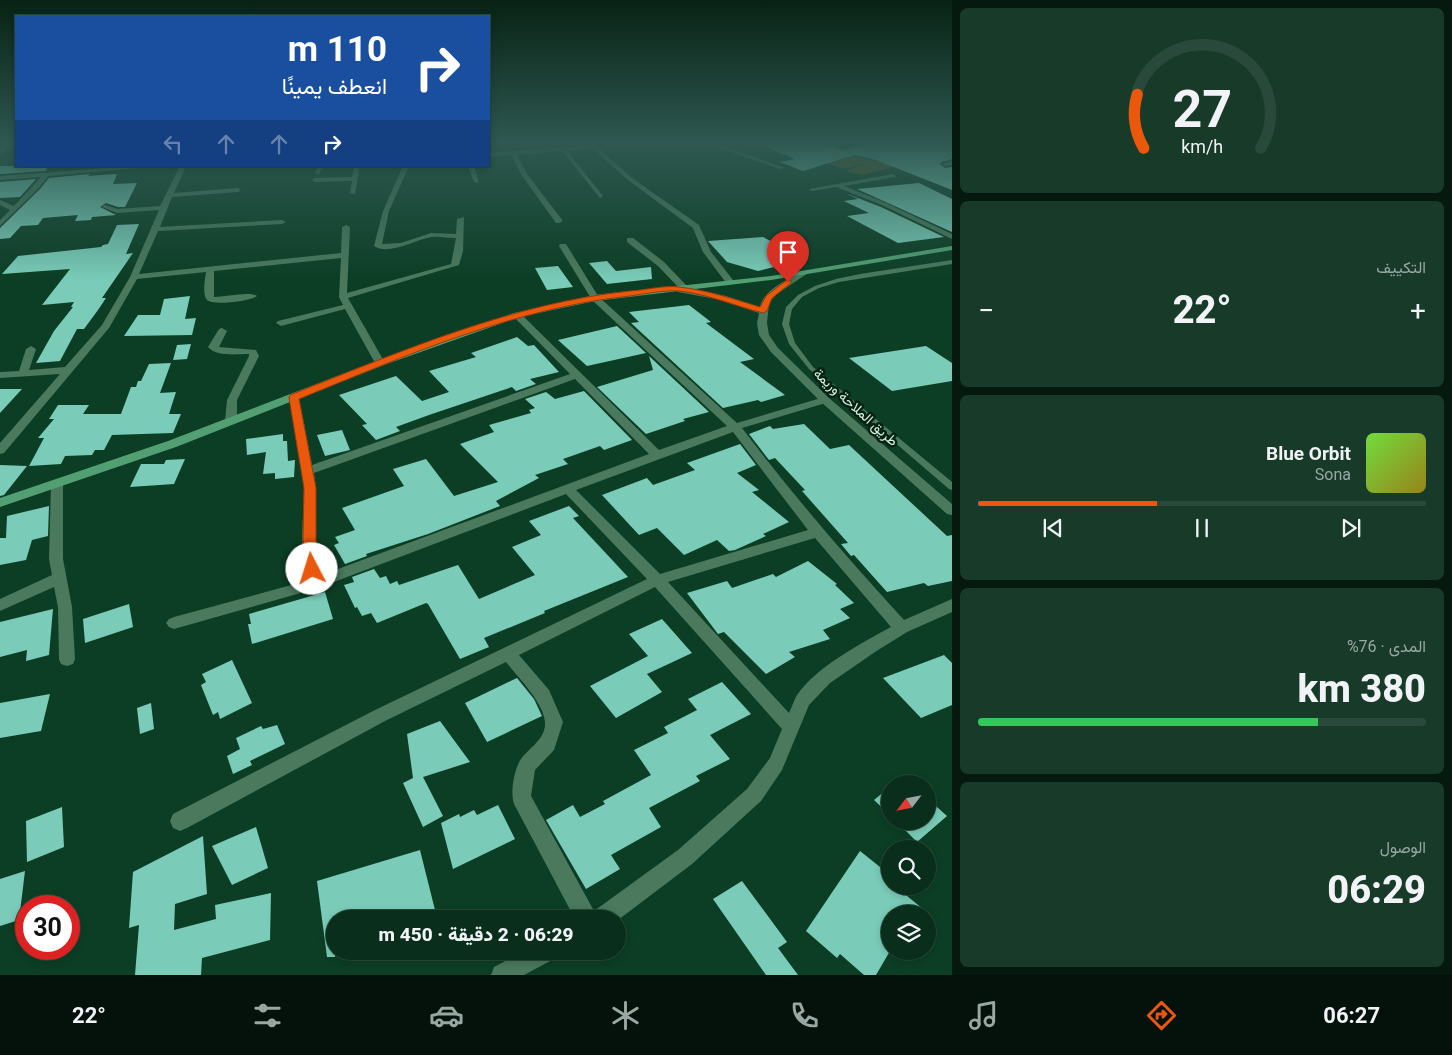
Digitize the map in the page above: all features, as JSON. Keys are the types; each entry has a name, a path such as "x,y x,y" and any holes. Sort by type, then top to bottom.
{"main road":[{"path":"0,503 231,422 380,363 517,315 594,298 804,273 858,262 952,248"}],"street":[{"path":"0,224 35,188"},
{"path":"0,450 106,326 134,276 173,188"},
{"path":"353,193 354,188"},
{"path":"396,188 386,211 378,246 402,244 431,235 460,236"},
{"path":"535,188 560,221"},
{"path":"594,188 600,196"},
{"path":"643,188 696,227 707,252 730,282"},
{"path":"845,188 884,204 952,238"},
{"path":"170,195 238,190"},
{"path":"0,202 14,209"},
{"path":"105,207 117,211 163,208"},
{"path":"342,297 449,268 457,261 461,218"},
{"path":"156,229 282,222"},
{"path":"346,228 342,297 380,363"},
{"path":"630,240 661,264 681,288 723,298 763,311 765,303 774,292 804,273"},
{"path":"563,246 594,298 735,427 817,532 868,593 902,628"},
{"path":"134,276 210,270 345,255"},
{"path":"210,270 209,295 211,299 219,300 253,296"},
{"path":"282,323 348,306"},
{"name":"طريق الملاحة وريمة","path":"763,311 764,335 774,350 825,400 952,511"},
{"path":"517,315 658,455"},
{"path":"222,331 213,347 216,350 249,351 253,352 254,356 232,400 231,422"},
{"path":"23,373 31,349"},
{"path":"0,375 69,370"},
{"path":"308,471 576,375"},
{"path":"294,398 308,471 311,518 309,539 313,584"},
{"path":"174,623 313,584 735,427 825,400"},
{"path":"58,483 56,559 65,607 67,659"},
{"path":"568,489 657,580 791,727"},
{"path":"180,821 381,715 657,580 817,532"},
{"path":"0,605 59,578"},
{"path":"613,910 685,857 754,795 776,764 803,700 824,678 875,643 902,628 952,605"},
{"path":"508,653 543,695 554,722 548,744 527,766 521,798 582,910"},
{"path":"502,975 530,960"}],"lane":[{"path":"952,262 853,276 824,283 812,288 794,300 786,315 785,324 792,345 811,368 952,487"}],"building":[{"path":"0,188 28,188 20,197 0,198"},
{"path":"134,188 125,207 106,203 100,207 116,215 75,221 78,215 43,218 38,225 21,226 10,238 0,239 0,228 40,189"},
{"path":"930,188 952,199 952,232 857,189"},
{"path":"845,193 881,207 944,237 898,243 847,216 869,213 844,201 858,199"},
{"path":"139,224 126,254 133,253 102,298 106,298 84,329 77,329 60,361 36,363 54,331 73,307 71,307 74,302 42,305 70,269 2,274 18,256 101,247 108,244 117,225"},
{"path":"763,237 782,247 774,267 758,271 727,262 708,241"},
{"path":"607,261 616,271 651,267 652,279 607,284 589,263"},
{"path":"558,266 573,287 547,290 535,268"},
{"path":"190,296 185,319 196,318 192,335 124,336 138,315 160,315 164,299"},
{"path":"689,305 711,322 706,323 754,359 740,362 785,395 761,402 758,400 723,408 631,323 639,322 629,312"},
{"path":"617,326 646,353 587,366 558,340"},
{"path":"517,337 528,346 534,345 559,372 530,379 536,384 516,391 512,387 396,427 400,431 376,440 362,425 367,424 339,395 396,376 422,401 449,392 429,371 476,357 471,353"},
{"path":"191,344 187,359 173,360 177,345"},
{"path":"926,346 952,363 952,381 892,391 849,358"},
{"path":"649,356 709,412 683,419 685,421 646,434 597,387 653,370"},
{"path":"171,363 160,393 176,392 169,414 181,414 173,433 112,435 104,450 95,450 92,455 65,456 61,464 29,466 44,438 38,438 54,419 49,419 58,405 89,405 83,414 121,414 131,387 136,387 138,381 141,381 149,364"},
{"path":"0,389 22,389 0,413"},
{"path":"584,391 632,440 604,450 600,446 563,459 568,464 535,475 539,478 496,501 500,506 428,534 366,554 367,556 345,564 334,545 339,543 335,537 355,530 342,508 404,486 393,469 426,459 454,496 498,482 460,444 494,432 489,425 531,413 529,410 535,408 525,399 546,392 555,399"},
{"path":"804,424 830,449 849,445 947,536 952,535 952,581 928,586 924,583 887,592 854,555 851,556 841,544 848,543 802,491 805,490 775,458 769,460 749,434 770,426 773,429"},
{"path":"342,430 350,450 325,456 317,435"},
{"path":"283,434 283,441 287,441 288,461 295,460 294,477 275,479 275,473 263,474 266,452 247,455 246,439"},
{"path":"740,444 756,465 737,473 759,490 752,492 789,522 763,534 766,536 735,550 729,551 717,540 684,555 657,528 639,535 602,495 647,478 653,485 695,470 687,463"},
{"path":"185,459 174,484 130,487 141,464 164,464 166,460"},
{"path":"0,465 27,466 4,495 0,496"},
{"path":"49,506 48,536 32,540 26,560 0,565 0,538 6,538 7,516"},
{"path":"569,506 579,516 573,518 628,577 484,638 489,647 460,659 428,604 426,603 377,623 371,613 362,616 357,607 355,608 344,585 354,582 352,577 374,569 380,578 386,576 390,584 397,581 399,585 458,565 479,599 535,575 512,547 541,535 529,521"},
{"path":"808,561 837,584 835,585 854,603 840,609 850,618 823,630 830,639 789,652 795,657 766,674 724,632 718,634 687,593 727,581 732,588 773,574 776,577"},
{"path":"325,592 333,619 252,644 248,624 251,624 249,614"},
{"path":"129,604 133,627 85,643 83,619"},
{"path":"53,609 49,655 26,661 27,650 0,657 0,622"},
{"path":"662,619 692,653 647,674 662,692 616,718 590,686 648,656 629,634"},
{"path":"944,655 952,663 952,705 921,718 883,678"},
{"path":"232,660 252,703 220,719 218,712 213,715 201,685 206,682 202,674"},
{"path":"517,678 534,699 542,716 487,742 465,703"},
{"path":"722,682 751,714 710,735 730,759 696,776 700,781 649,808 661,827 611,855 620,869 586,889 546,820 573,805 580,817 605,804 603,801 651,775 634,750 668,733 664,727 697,710 688,699"},
{"path":"50,694 41,731 0,738 0,703"},
{"path":"151,703 154,729 140,734 137,708"},
{"path":"440,721 470,762 423,777 443,816 423,827 403,783 413,778 407,734"},
{"path":"277,725 285,744 250,761 252,765 233,774 227,756 240,749 236,738 261,726 263,729"},
{"path":"881,794 881,807 874,800"},
{"path":"498,805 515,839 453,869 441,823 459,814 460,817 474,810 477,815"},
{"path":"936,806 947,816 936,826"},
{"path":"62,807 64,847 27,862 26,821"},
{"path":"256,827 268,868 232,885 212,846"},
{"path":"905,830 931,830 919,840 915,840"},
{"path":"203,836 207,894 175,904 174,930 216,919 215,905 271,893 270,940 202,958 201,975 135,975 139,925 129,928 133,872"},
{"path":"420,850 435,910 326,910 326,949 317,881"},
{"path":"860,851 881,868 881,895 906,895 918,905 881,905 881,960 885,960 876,975 864,975 840,954 837,958 806,931"},
{"path":"25,871 22,895 15,895 15,921 0,926 0,879"},
{"path":"742,881 787,942 778,948 798,975 766,975 713,899"}],"route":[{"path":"312,569 309,539 311,518 310,488 294,398 380,363 477,328 550,306 608,296 678,289 723,298 763,311 769,297 788,282"}]}
